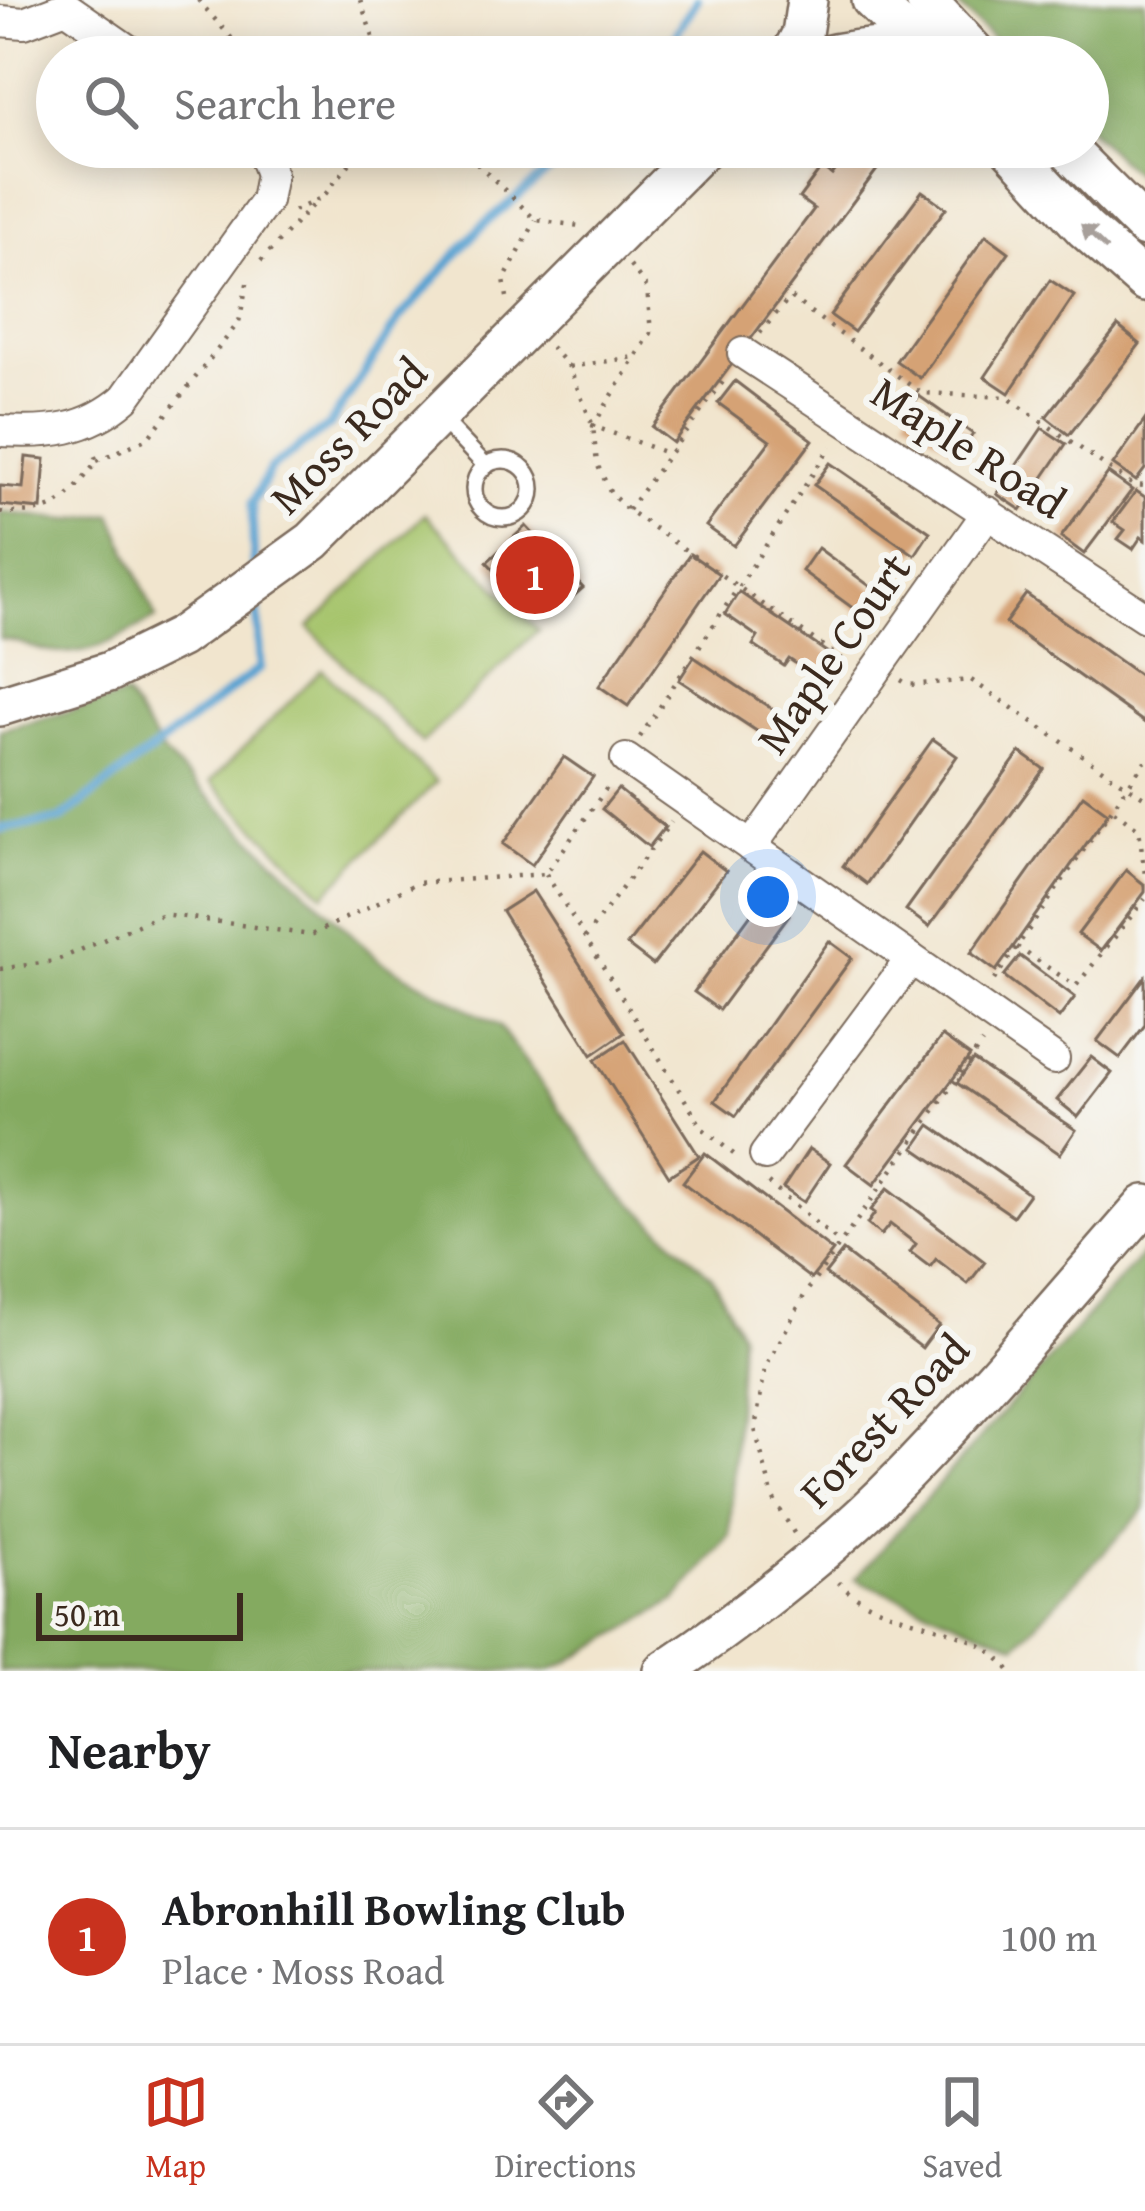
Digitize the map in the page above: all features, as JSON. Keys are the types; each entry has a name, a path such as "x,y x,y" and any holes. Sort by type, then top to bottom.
{"street":[{"path":"801,36 807,0"},
{"path":"872,0 912,36"},
{"path":"926,0 959,36"},
{"path":"0,21 24,23 66,8 107,36"},
{"path":"0,430 40,433 80,427 105,416 125,398 266,201 269,168"},
{"name":"Moss Road","path":"0,706 110,672 181,638 313,541 684,168"},
{"path":"1022,168 1145,282"},
{"path":"1028,168 1046,189"},
{"path":"1086,168 1145,227"},
{"name":"Maple Road","path":"743,353 1145,617"},
{"name":"Maple Court","path":"752,847 988,512"},
{"path":"626,759 1054,1059"},
{"path":"752,1161 911,959"},
{"name":"Forest Road","path":"664,1671 788,1581 903,1476 1145,1205"}],"lane":[{"path":"437,415 486,466"}],"path":[{"path":"198,0 230,36"},
{"path":"360,0 373,36"},
{"path":"0,512 36,515 52,508 97,461 148,437 239,322 248,276 344,168"},
{"path":"482,168 536,220 569,225"},
{"path":"241,236 316,200"},
{"path":"508,303 504,280 536,220"},
{"path":"593,426 651,333 647,288 611,242"},
{"path":"548,343 569,367 593,426 597,464 613,495 845,662"},
{"path":"569,367 637,356"},
{"path":"546,874 848,421"},
{"path":"593,426 670,454"},
{"path":"80,427 97,461"},
{"path":"877,669 909,685 971,680 1145,799"},
{"path":"794,1533 773,1498 755,1429 765,1369 805,1294 842,1244 987,1012 1017,947 1145,761"},
{"path":"585,938 686,801"},
{"path":"1112,809 1139,829"},
{"path":"1145,820 1139,829 1145,875"},
{"path":"546,874 703,1129 752,1161 842,1244"},
{"path":"0,969 55,961 163,914 311,935 417,883 546,874"},
{"path":"1017,947 1076,986 1145,899"},
{"path":"838,1582 852,1597 971,1640 1002,1660 1010,1671"}],"green space":[{"path":"952,0 1145,1 1145,184 1109,149 1109,36 990,36"},
{"path":"0,512 68,520 112,514 156,618 104,645 76,652 46,651 0,639"},
{"path":"425,514 538,630 422,743 309,628"},
{"path":"322,669 436,782 324,895 210,782"},
{"path":"126,696 164,754 379,960 499,1026 617,1188 712,1277 740,1333 730,1535 676,1600 565,1664 548,1671 0,1671 0,730"},
{"path":"1145,1251 1145,1509 1016,1645 855,1579"}],"building":[{"path":"821,168 832,175 837,168 878,168 673,443 652,427 814,209 799,198"},
{"path":"922,191 946,208 854,332 830,315"},
{"path":"986,235 1009,252 920,378 896,361"},
{"path":"1050,280 1074,296 1009,393 985,377"},
{"path":"1118,326 1140,344 1069,435 1046,417"},
{"path":"735,381 813,440 734,546 706,526 770,441 718,403"},
{"path":"919,396 973,434 960,454 905,416"},
{"path":"1145,420 1145,469 1136,481 1113,465"},
{"path":"1042,428 1066,444 1021,510 997,494"},
{"path":"26,457 45,459 41,509 0,505 0,486 23,488"},
{"path":"830,463 930,532 915,555 814,485"},
{"path":"1108,473 1132,490 1084,554 1061,537"},
{"path":"1136,491 1145,497 1145,540 1141,537 1133,549 1118,539 1125,530 1113,522"},
{"path":"526,526 583,588 558,610 541,591 527,605 487,562"},
{"path":"818,548 886,598 869,620 802,571"},
{"path":"690,554 719,574 628,706 599,686"},
{"path":"739,592 841,662 826,684 789,659 784,666 753,645 758,637 725,614"},
{"path":"1026,594 1145,679 1145,723 1005,623"},
{"path":"694,657 796,725 781,747 679,680"},
{"path":"933,739 957,756 867,884 843,866"},
{"path":"1020,752 1044,769 929,927 906,910"},
{"path":"564,757 593,777 532,865 503,844"},
{"path":"618,789 665,827 649,847 602,809"},
{"path":"1083,795 1108,813 996,971 971,953"},
{"path":"700,851 726,871 653,965 627,945"},
{"path":"1126,870 1145,885 1145,892 1101,951 1078,934"},
{"path":"533,891 624,1033 592,1055 502,911"},
{"path":"764,896 789,915 719,1010 694,992"},
{"path":"829,941 852,958 736,1116 715,1101"},
{"path":"1020,956 1075,997 1059,1018 1004,976"},
{"path":"1145,977 1145,1025 1120,1058 1097,1041"},
{"path":"942,1036 970,1056 874,1185 846,1164"},
{"path":"625,1040 699,1156 669,1176 595,1060"},
{"path":"1091,1057 1112,1073 1078,1117 1057,1100"},
{"path":"973,1060 1076,1130 1060,1154 957,1083"},
{"path":"930,1125 1029,1194 1013,1216 914,1148"},
{"path":"809,1149 830,1163 804,1202 783,1188"},
{"path":"705,1153 833,1251 811,1279 683,1182"},
{"path":"888,1188 985,1262 968,1284 936,1259 930,1267 910,1252 916,1244 890,1224 881,1235 867,1224"},
{"path":"843,1251 939,1325 922,1348 825,1274"}],"waterway":[{"path":"675,36 697,0"},
{"path":"254,568 252,503 271,468 330,425 400,318 481,227 552,168"},
{"path":"0,829 60,820 260,668 257,597"}],"place":[{"name":"Abronhill Bowling Club","path":"535,575"}]}
